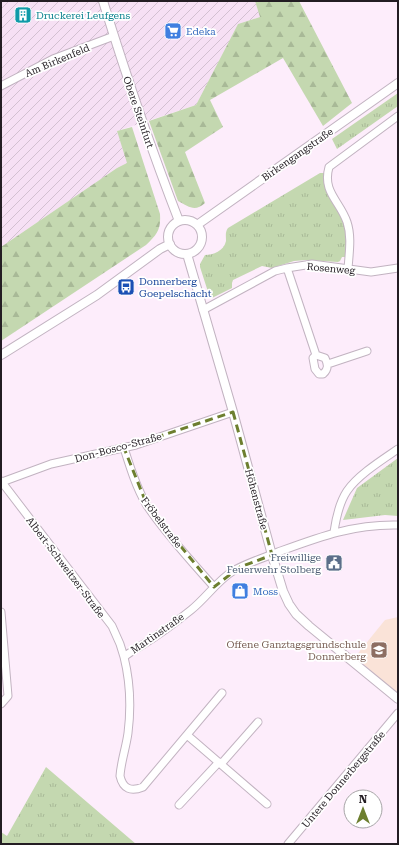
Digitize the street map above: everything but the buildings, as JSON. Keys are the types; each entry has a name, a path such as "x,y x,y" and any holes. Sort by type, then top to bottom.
{"street":[{"name":"Obere Steinfurt","path":"103,1 138,110 179,221"},
{"name":"Am Birkenfeld","path":"1,86 54,59 114,36"},
{"name":"Birkengangstraße","path":"197,225 398,83"},
{"path":"348,269 350,243 349,232 347,222 327,186 327,174 329,167 398,116"},
{"path":"189,220 197,225 201,230 202,236 201,243 198,248 193,252 186,254 177,252 170,244 168,237 170,229 179,221 189,220"},
{"path":"1,355 97,294 160,249 170,244"},
{"name":"Höhenstraße","path":"186,254 233,412 272,555 288,604 296,614 398,699"},
{"name":"Rosenweg","path":"203,310 275,271 287,268 312,264 371,272 398,268"},
{"path":"287,268 316,355"},
{"path":"328,364 367,351"},
{"path":"316,355 325,358 328,364 323,374 319,374 317,372 313,363 313,358 316,355"},
{"name":"Don-Bosco-Straße","path":"2,481 51,464 124,448 233,412"},
{"name":"Fröbelstraße","path":"124,448 132,475 147,505 214,587"},
{"path":"334,532 339,507 348,490 364,474 398,449"},
{"name":"Albert-Schweitzer-Straße","path":"2,481 112,626 117,635 124,656"},
{"name":"Martinstraße","path":"222,693 143,787 130,790 121,782 120,772 128,734 129,719 129,701 124,656 144,644 191,610 222,578 240,567 334,532 365,526 398,525"},
{"path":"1,612 8,696 1,704"},
{"name":"Untere Donnerbergstraße","path":"288,844 398,713"},
{"path":"179,805 258,722"},
{"path":"187,735 267,804"}],"highlighted area":[{"path":"233,412 272,555 240,567 214,587 147,505 124,448"}],"shaded area":[{"path":"1,1 255,1 260,17 238,24 196,105 117,131 128,163 117,168 1,247"},
{"name":"Offene Ganztagsgrundschule Donnerberg","path":"398,617 398,694 355,657 385,620"}],"green space":[{"path":"255,1 299,1 352,103 323,126 283,58 210,100 223,127 185,152 205,203 201,206 192,208 178,201 149,121 196,105 238,24 260,17"},
{"path":"398,93 398,106 337,149 332,139"},
{"path":"132,127 160,214 158,231 146,245 1,341 1,247 117,168 127,163 117,131"},
{"path":"320,173 325,173 325,179 330,194 345,224 348,241 347,257 342,257 338,262 306,260 294,261 272,268 262,266 233,280 232,288 210,298 200,264 205,255 221,250 226,241 226,233 228,228"},
{"path":"398,458 398,516 385,515 343,520 357,488"},
{"path":"46,767 136,844 1,844 1,832 7,836"}],"place":[{"name":"Druckerei Leufgens","path":"23,15"},
{"name":"Edeka","path":"173,31"},
{"name":"Donnerberg Goepelschacht","path":"126,287"},
{"name":"Freiwillige Feuerwehr Stolberg","path":"334,563"},
{"name":"Moss","path":"240,591"},
{"name":"Offene Ganztagsgrundschule Donnerberg","path":"379,650"}]}
